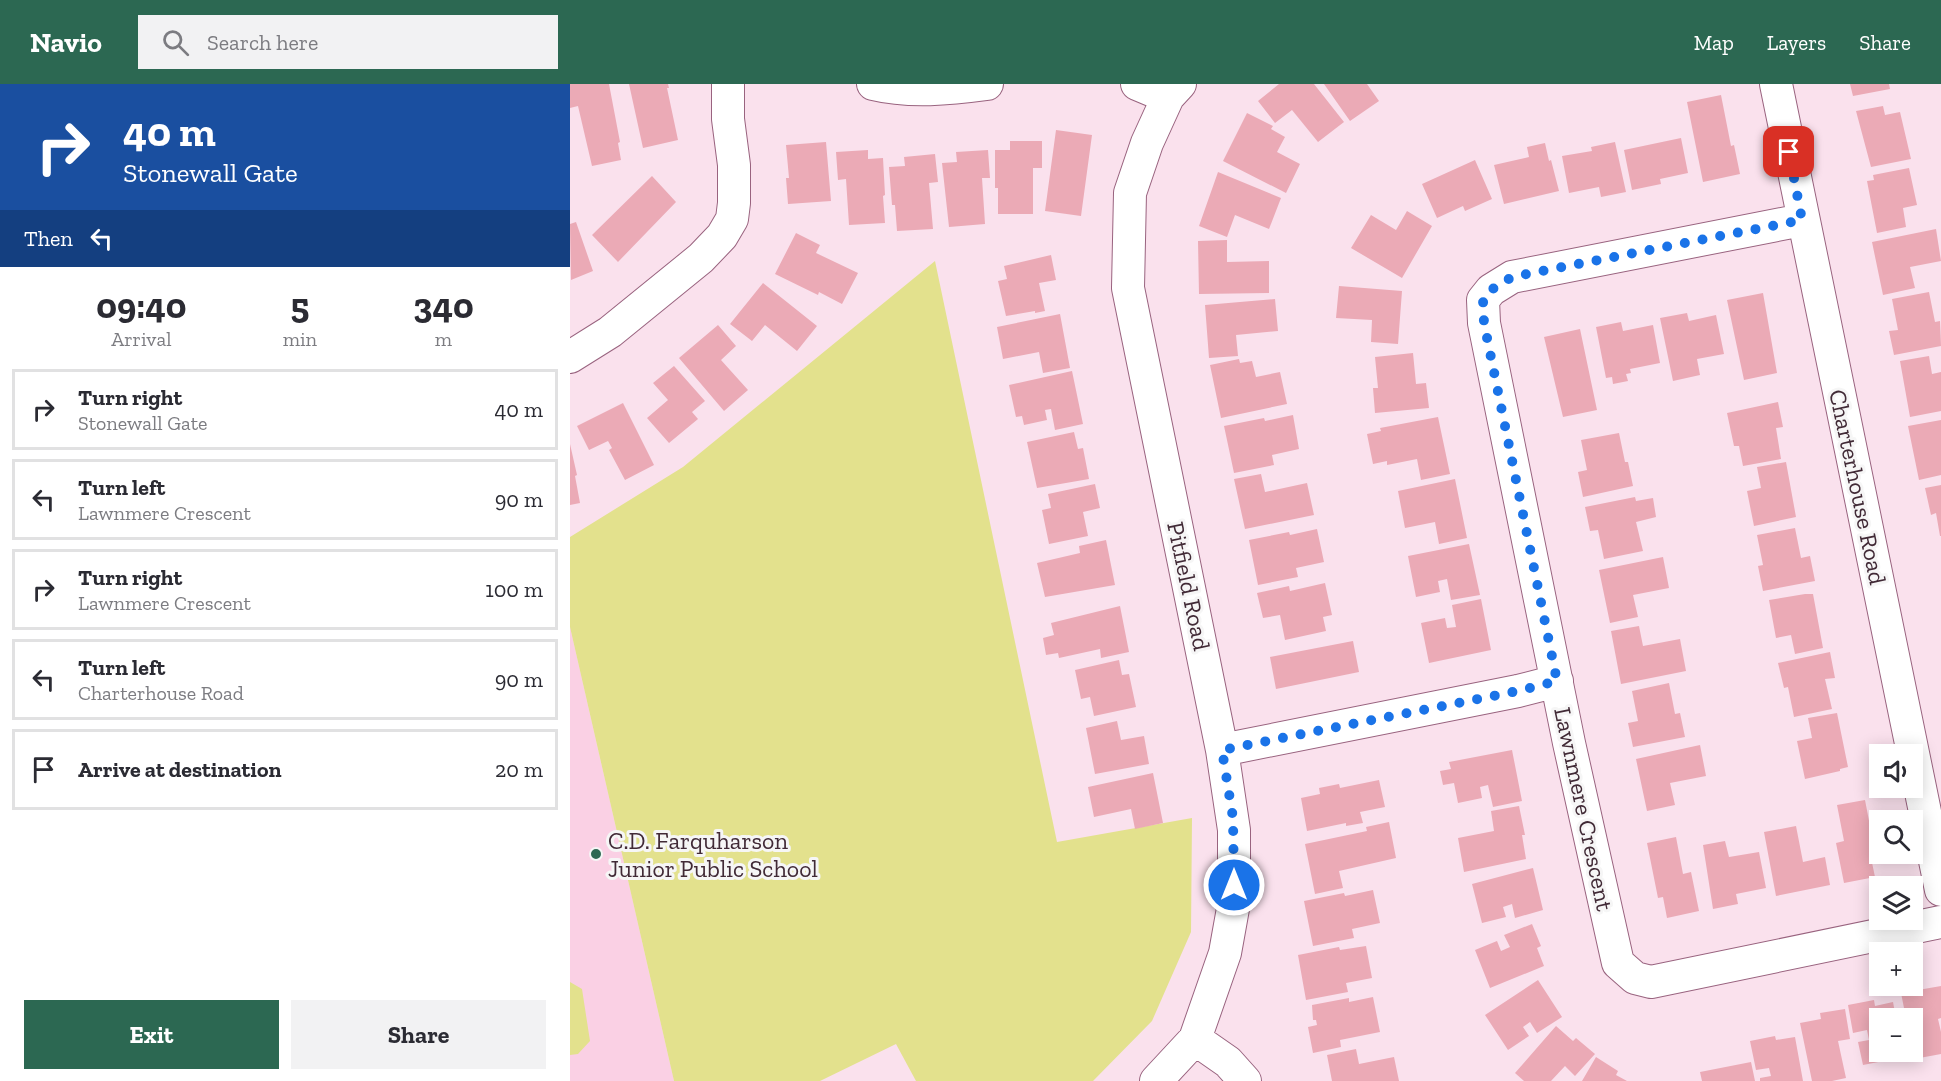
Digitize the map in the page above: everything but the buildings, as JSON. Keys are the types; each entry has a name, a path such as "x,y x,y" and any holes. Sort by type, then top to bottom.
{"street":[{"path":"570,357 610,332 701,258 722,236 732,219 735,165 728,119 728,84"},
{"path":"873,84 915,89 987,84"},
{"path":"1137,84 1174,91"},
{"name":"Charterhouse Road","path":"1776,84 1802,220 1941,890"},
{"name":"Pitfield Road","path":"1156,1081 1195,1039 1225,953 1234,903 1233,818 1222,750 1128,288 1130,193 1147,143 1174,91"},
{"name":"Lawnmere Crescent","path":"1802,220 1512,277 1491,290 1483,300 1484,323 1557,681 1618,963 1635,978 1651,982 1941,922"},
{"path":"1222,750 1518,691 1557,681"},
{"path":"1195,1039 1228,1062 1245,1081"}],"shaded area":[{"path":"935,261 1057,842 1192,818 1191,932 1152,1021 1093,1081 916,1081 896,1044 820,1081 674,1081 570,627 570,537 683,467"},
{"name":"C.D. Farquharson Junior Public School","path":"570,627 674,1081 570,1081"},
{"path":"570,982 582,989 590,1041 578,1054 570,1055"}],"place":[{"name":"C.D. Farquharson Junior Public School","path":"596,854"}],"route":[{"path":"1234,885 1233,818 1222,750 1518,691 1557,681 1484,323 1483,300 1491,290 1512,277 1802,220 1789,152"}]}
